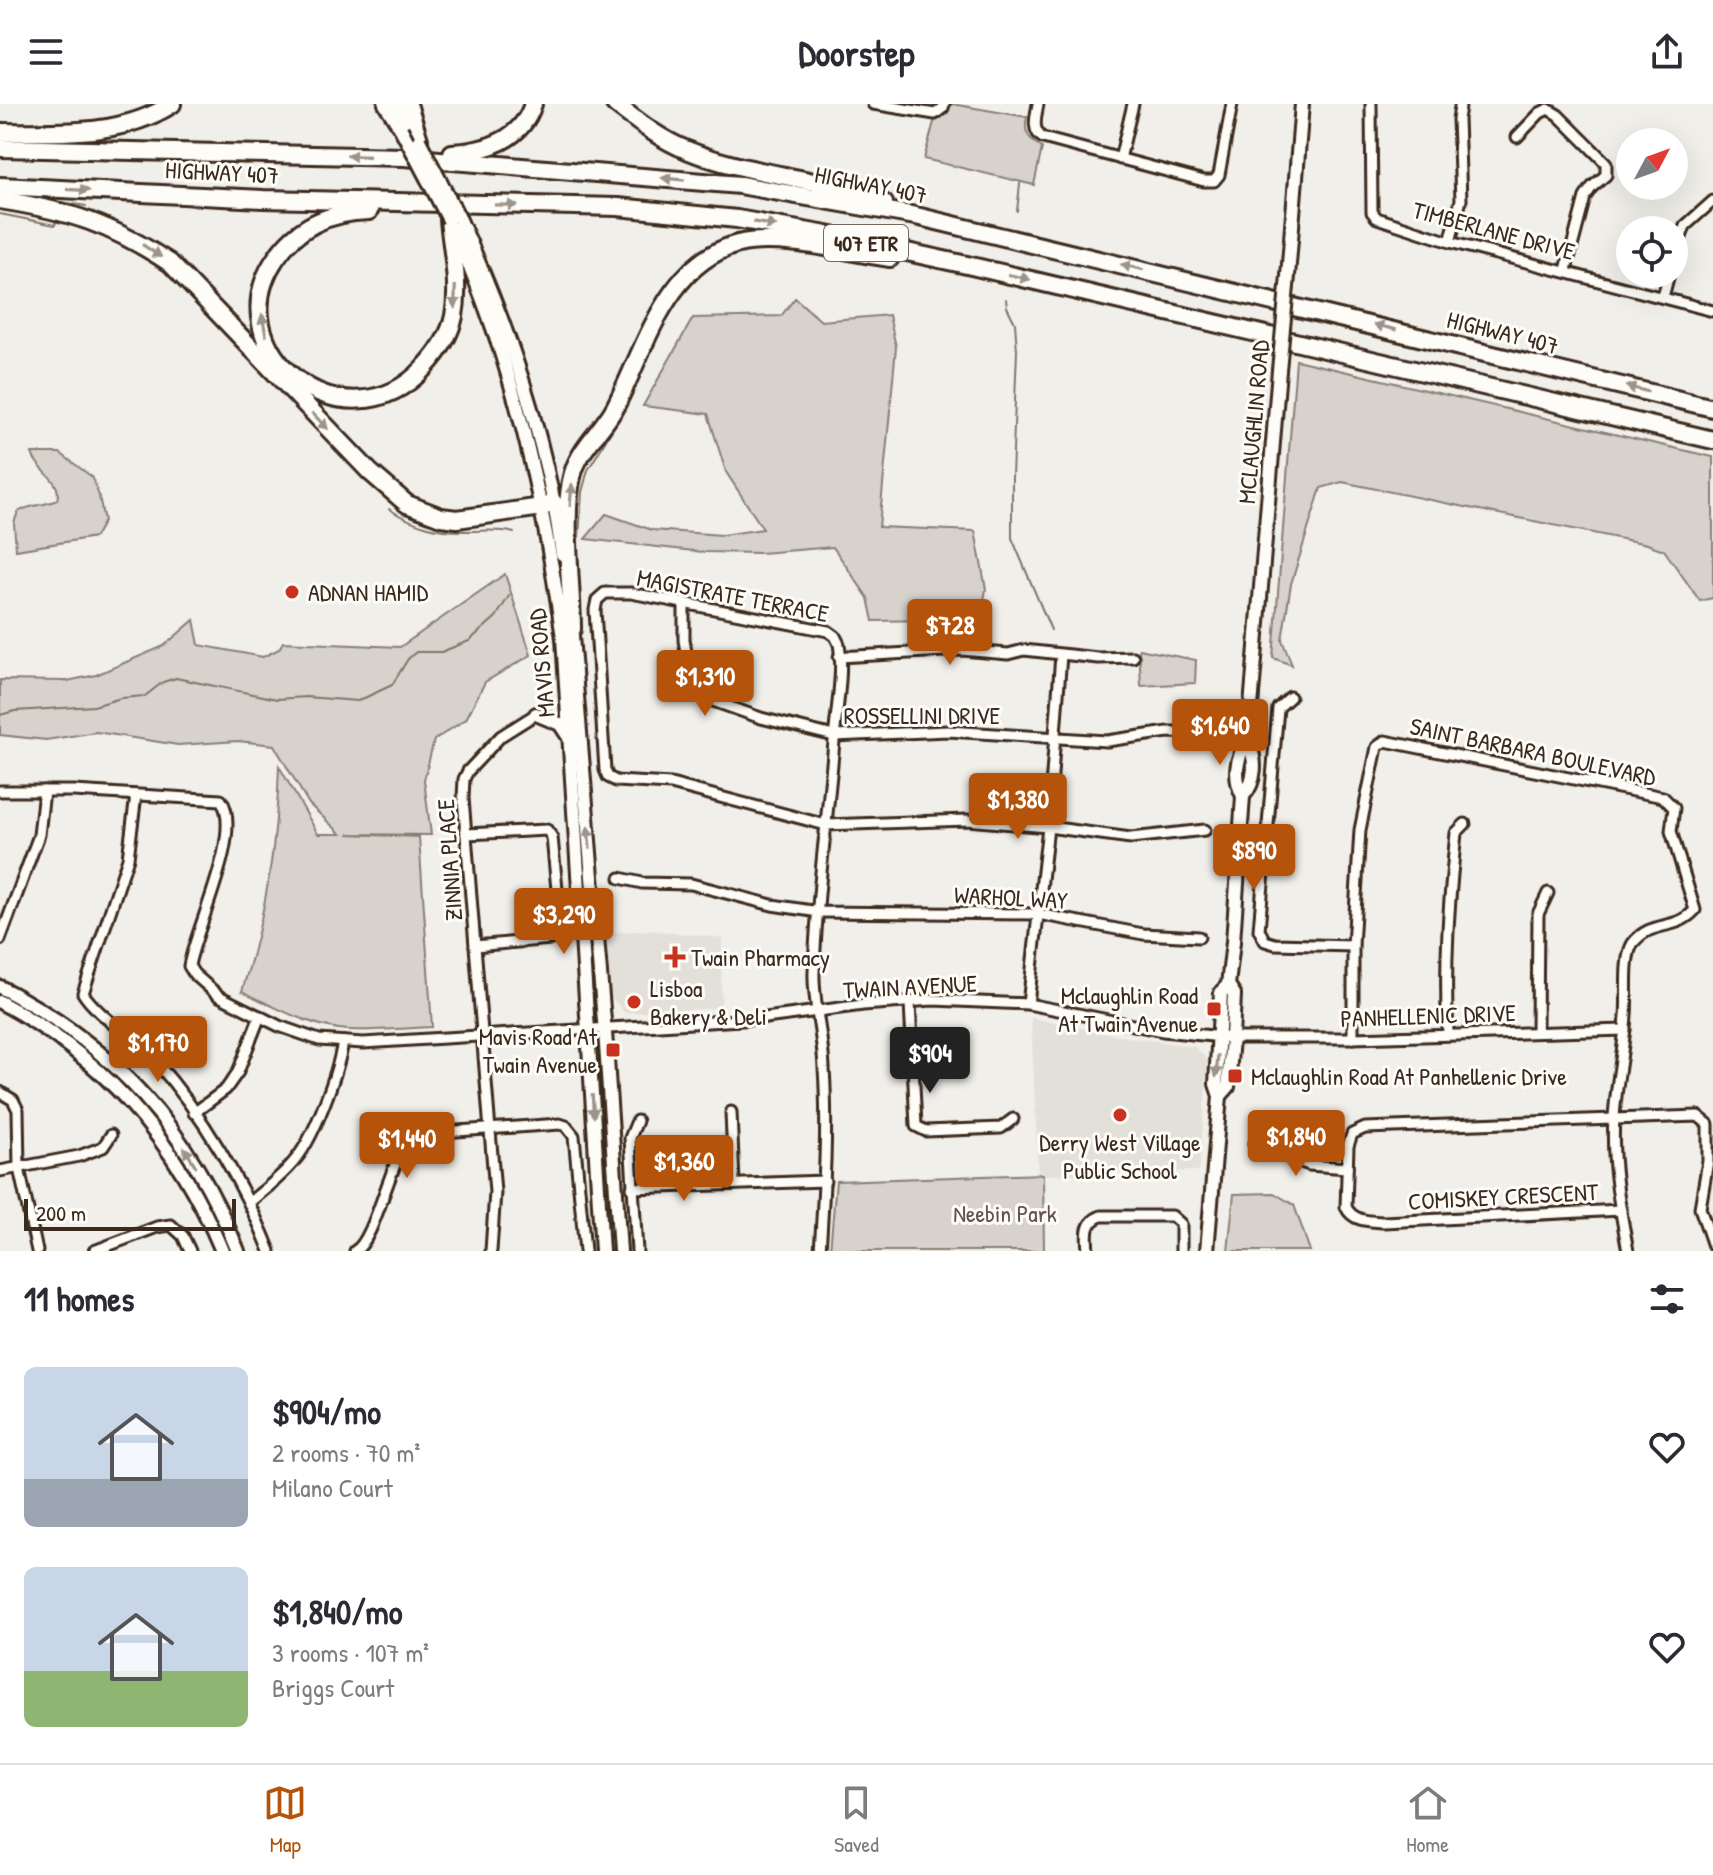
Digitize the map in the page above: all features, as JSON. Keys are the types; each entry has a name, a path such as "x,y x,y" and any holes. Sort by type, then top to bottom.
{"highway":[{"path":"0,132 85,131 118,126 147,117 172,104"},
{"path":"408,104 419,140"},
{"path":"404,157 418,152 479,151 506,139 520,128 533,104"},
{"path":"615,104 643,126 687,150 737,165 856,191 916,216"},
{"name":"HIGHWAY 407","path":"0,148 404,157 740,185 916,216 1713,408"},
{"name":"HIGHWAY 407","path":"0,186 427,204 618,207 737,219 967,265 1713,440"},
{"path":"0,200 67,213 99,223 134,239 170,263 370,472 407,504 441,517 457,519 548,505"},
{"path":"427,204 405,209 350,212 318,221 286,243 269,269 262,286 260,303 267,342 275,358 289,374 313,392 343,400 365,400 385,395 417,376 440,349 454,318 457,296 454,220"},
{"path":"569,635 568,521 574,469 612,413 655,323 671,294 685,277 712,256 738,244 775,241 937,266 967,265"}],"main road":[{"name":"MAVIS ROAD","path":"385,104 481,266 531,408 569,635 605,1027 620,1251"},
{"name":"MAVIS ROAD","path":"397,104 419,140 454,220"},
{"name":"MCLAUGHLIN ROAD","path":"1207,1251 1220,1096 1216,1084 1226,1037 1221,992 1228,985 1243,796 1251,787 1254,754 1248,738 1302,104"},
{"name":"MAVIS ROAD","path":"569,635 569,738 602,1251"},
{"path":"536,714 560,724 569,738"},
{"path":"0,987 70,1027 145,1097 177,1137 204,1179 238,1251"},
{"path":"0,1002 62,1040 92,1064 134,1106 166,1145 191,1184 222,1251"}],"street":[{"path":"873,104 935,114 944,104"},
{"path":"1038,104 1037,134 1204,181 1214,181 1219,175 1232,104"},
{"path":"1120,159 1133,104"},
{"name":"TIMBERLANE DRIVE","path":"1371,104 1372,212 1383,220 1450,242 1713,311"},
{"path":"1450,242 1461,200 1460,107"},
{"path":"1517,137 1548,109 1558,115 1606,163 1606,175 1585,197 1566,270"},
{"path":"1688,223 1713,201"},
{"path":"1663,297 1665,288"},
{"name":"MAGISTRATE TERRACE","path":"820,1251 825,1181 824,1067 814,975 834,736 839,657 837,640 828,631 631,593 605,593 597,600 602,741 608,777 625,783 671,784 826,825"},
{"name":"ROSSELLINI DRIVE","path":"684,604 684,640 693,694 761,718 834,736 948,731 1107,741 1168,732 1248,738"},
{"path":"839,657 962,650 1008,654 1024,650 1061,655 1133,657"},
{"path":"1028,1004 1057,737 1061,655"},
{"path":"1290,697 1278,708 1259,930 1265,941 1275,944 1353,946"},
{"name":"ZINNIA PLACE","path":"491,1251 495,1192 463,792 466,774 501,736 536,714"},
{"name":"SAINT BARBARA BOULEVARD","path":"1353,1038 1353,946 1360,830 1377,747 1385,741 1663,797 1674,808 1671,831 1695,910 1684,921 1654,926 1631,946 1628,959 1625,1030 1614,1119 1614,1159 1628,1251"},
{"path":"0,791 136,795 128,858 83,993 160,1066 194,1113 250,1202 270,1251"},
{"path":"0,940 39,835 44,791"},
{"name":"TWAIN AVENUE","path":"136,795 219,799 225,806 227,815 218,875 189,966 194,974 230,1004 302,1035 343,1042 483,1036 758,1019 933,1000 1028,1004 1153,1029 1226,1037"},
{"path":"826,825 967,820 1131,838 1205,830"},
{"path":"1448,1033 1445,976 1447,924 1456,833 1465,824"},
{"path":"466,834 547,830 552,837 560,921 559,933 551,939 475,946"},
{"name":"WARHOL WAY","path":"620,878 642,883 691,884 772,905 819,912 1038,914 1143,934 1199,937"},
{"path":"1537,1031 1538,914 1548,893"},
{"path":"910,1002 916,1126 926,1131 1001,1128 1013,1119"},
{"path":"194,1113 231,1083 260,1016"},
{"name":"PANHELLENIC DRIVE","path":"1226,1037 1353,1038 1625,1030"},
{"path":"250,1202 288,1169 302,1151 328,1093 343,1042"},
{"path":"0,1092 13,1100 18,1110 19,1168 37,1251"},
{"path":"731,1112 734,1184"},
{"path":"1614,1119 1698,1116 1708,1124 1708,1161 1700,1208 1713,1246"},
{"name":"COMISKEY CRESCENT","path":"1614,1119 1365,1128 1352,1134 1348,1146 1346,1207 1356,1219 1379,1222 1621,1210"},
{"path":"637,1121 630,1138 637,1251"},
{"path":"355,1251 363,1246 370,1233 381,1197 410,1137 417,1132 560,1124 573,1133 585,1251"},
{"path":"0,1171 79,1156 103,1147 111,1135"},
{"path":"1254,1144 1309,1165 1347,1168"},
{"path":"632,1188 825,1181"},
{"path":"1088,1251 1087,1227 1092,1220 1101,1216 1172,1216 1181,1224 1181,1251"},
{"path":"94,1251 157,1227 171,1225 183,1236 190,1251"}],"shaded area":[{"path":"651,930 722,938 721,1008 625,1013 611,997 606,933"},
{"name":"Derry West Village Public School","path":"1031,1018 1195,1047 1208,1060 1199,1171 1038,1175"}],"green space":[{"path":"952,104 1027,117 1028,135 1042,148 1034,185 924,159 934,122 945,115"},
{"path":"795,298 821,321 889,315 896,347 879,527 975,531 986,589 981,619 873,621 868,598 833,547 761,553 703,552 585,539 606,514 652,530 722,535 763,529 726,472 708,414 643,406 693,318 781,316"},
{"path":"1296,360 1713,457 1713,598 1700,601 1664,550 1647,544 1342,482 1321,488 1291,584 1282,640 1292,665 1273,658"},
{"path":"32,453 60,453 92,477 104,521 95,537 16,550 14,523 18,512 57,500 56,486"},
{"path":"505,574 531,655 485,682 466,719 434,740 424,780 431,835 348,834 419,837 432,1027 335,1028 294,1016 242,991 268,880 276,823 279,766 318,834 341,834 309,804 274,745 238,741 178,745 96,732 46,740 0,735 0,680 67,681 96,675 164,646 194,620 199,645 263,657 279,649 283,642 400,647"},
{"path":"1139,649 1196,660 1195,683 1141,686"},
{"name":"Neebin Park","path":"1043,1174 1044,1251 830,1251 836,1181"},
{"path":"1274,1193 1294,1205 1310,1251 1228,1251 1234,1194"}],"waterway":[{"path":"1017,211 1020,184"},
{"path":"60,205 61,202 86,206"},
{"path":"0,214 55,225 56,221"},
{"path":"1006,299 1015,323 1017,351 1012,538 1051,630"},
{"path":"579,537 582,492 588,470 621,415"},
{"path":"389,509 408,520 437,529 514,533"},
{"path":"0,715 15,711 94,706 121,698 145,696 163,682 176,678 277,699 306,697 358,701 392,685 416,652 441,652 469,641 496,617 509,596"}],"place":[{"name":"ADNAN HAMID","path":"292,592"},
{"name":"Twain Pharmacy","path":"675,957"},
{"name":"Lisboa Bakery & Deli","path":"634,1002"},
{"name":"Mclaughlin Road At Twain Avenue","path":"1214,1009"},
{"name":"Mavis Road At Twain Avenue","path":"613,1050"},
{"name":"Mclaughlin Road At Panhellenic Drive","path":"1235,1076"},
{"name":"Derry West Village Public School","path":"1120,1115"}]}
